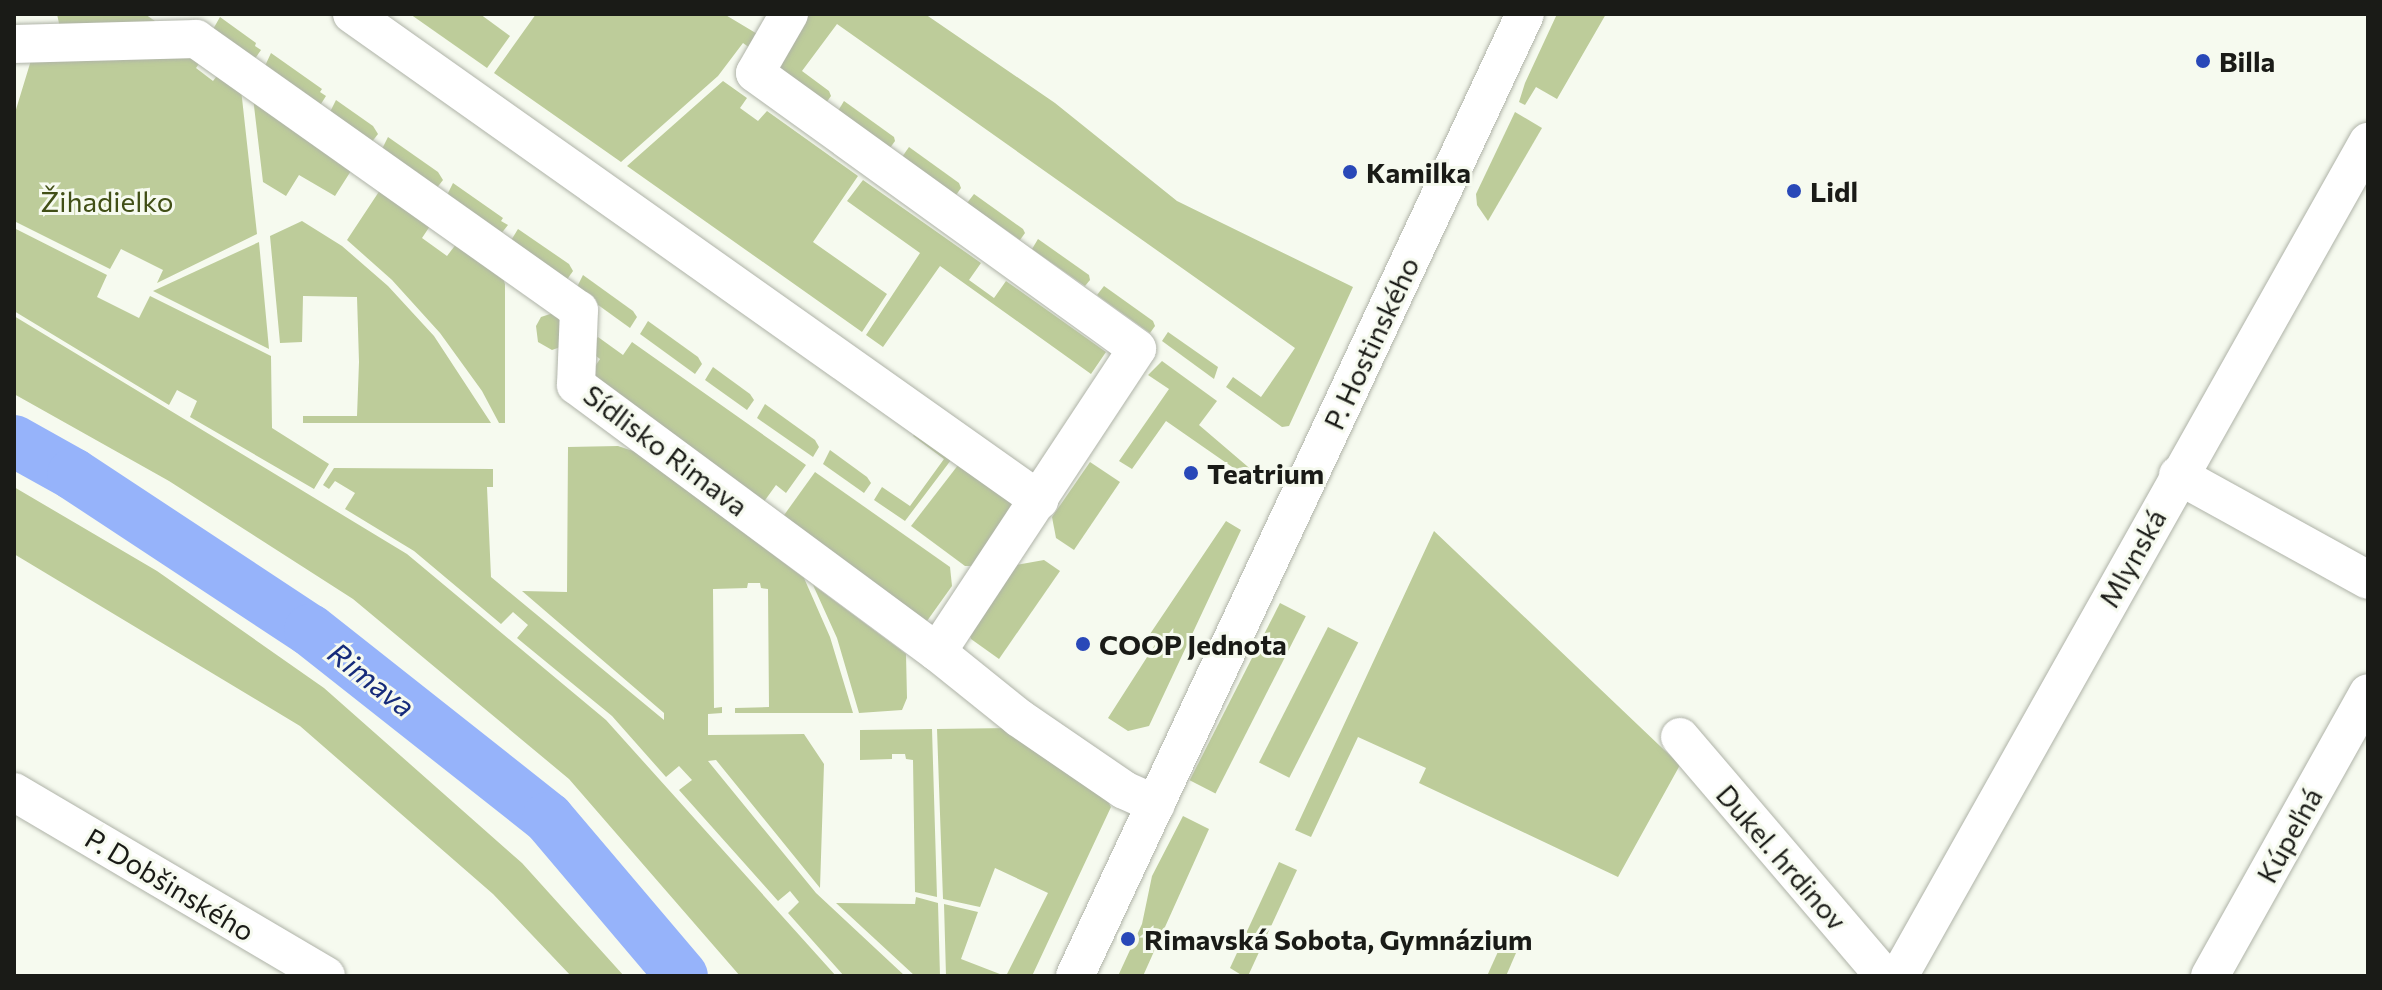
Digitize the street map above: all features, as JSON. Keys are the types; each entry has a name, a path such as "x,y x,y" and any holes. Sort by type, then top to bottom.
{"street":[{"name":"Sídlisko Rimava","path":"166,14 196,39 579,310 576,385 937,652 1019,718 1124,790 1156,804"},
{"path":"352,14 1039,500"},
{"path":"789,14 755,73 1137,349 937,652"},
{"name":"P. Hostinského","path":"1075,976 1525,14"},
{"path":"36,33 196,39"},
{"name":"Mlynská","path":"1899,976 2368,142"},
{"path":"2178,475 2368,580"},
{"name":"Kúpeľná","path":"2210,976 2368,693"},
{"name":"Dukel. hrdinov","path":"1680,737 1884,976"},
{"name":"P. Dobšinského","path":"14,792 326,976"}],"green space":[{"path":"57,14 145,14 162,26 60,28"},
{"path":"410,14 480,14 510,36 487,68"},
{"path":"536,14 724,14 764,38 754,51 743,43 718,76 621,162 494,73"},
{"path":"800,14 925,14 1055,103 1177,201 1353,287 1289,426 1282,427 1226,387 1233,377 1261,397 1295,348 837,24 802,71 829,91 831,96 826,103 777,68"},
{"path":"1557,14 1606,14 1557,99 1536,87 1525,105 1519,102 1525,83"},
{"path":"220,17 256,43 255,46 261,50 254,60 212,31"},
{"path":"271,53 322,89 320,92 326,96 319,107 264,68"},
{"name":"Žihadielko","path":"205,55 196,68 213,81 223,68 240,80 257,234 157,283 163,270 121,249 110,269 14,221 14,116 32,57"},
{"path":"723,81 747,98 740,108 758,121 767,111 858,176 813,242 887,294 862,332 627,166"},
{"path":"252,89 356,163 335,196 299,175 286,196 263,182"},
{"path":"336,100 373,126 378,134 371,143 329,114"},
{"path":"844,101 894,137 890,148 838,111"},
{"path":"1515,112 1542,128 1488,221 1477,205 1476,194"},
{"path":"388,137 438,172 443,180 436,189 381,151"},
{"path":"909,147 959,183 961,188 956,195 902,157"},
{"path":"863,180 981,263 969,280 994,298 1006,281 1106,352 1091,374 940,266 883,347 866,335 920,253 847,201"},
{"path":"453,183 503,218 501,221 508,225 500,235 446,197"},
{"path":"384,184 434,220 422,238 447,256 460,239 501,272 505,284 505,423 499,423 482,391 440,333 392,280 347,240"},
{"path":"974,194 1023,229 1025,233 1020,240 967,203"},
{"path":"302,221 342,246 388,286 434,336 491,423 303,423 303,416 357,416 359,362 357,297 303,296 302,342 280,343 270,236"},
{"path":"14,228 107,275 97,297 139,318 150,296 271,356 272,428 329,464 314,489 190,417 197,401 177,390 169,405 14,311"},
{"path":"518,229 569,264 573,271 566,281 510,242"},
{"path":"1038,239 1089,275 1090,280 1085,286 1032,249"},
{"path":"259,242 269,349 153,291"},
{"path":"583,275 633,311 637,317 630,328 576,289"},
{"path":"1104,286 1153,321 1155,326 1150,333 1097,295"},
{"path":"556,312 570,320 569,344 552,350 538,342 536,326 541,317"},
{"path":"14,316 407,554 606,720 836,976 740,976 569,779 353,599 169,481 14,394"},
{"path":"648,321 698,357 702,364 695,374 640,334"},
{"path":"1168,332 1218,367 1214,379 1162,341"},
{"path":"598,337 623,355 632,342 806,465 786,493 776,485 763,503 588,377 600,359 588,350"},
{"path":"1162,361 1217,401 1199,425 1254,472 1248,478 1166,421 1132,469 1119,461 1169,389 1148,375"},
{"path":"713,367 750,394 754,400 747,410 705,380"},
{"path":"765,404 815,440 819,447 813,457 757,418"},
{"path":"917,430 951,460 905,521 874,500 882,487 910,506 944,459 913,436"},
{"path":"618,446 636,452 804,578 830,637 853,713 735,713 735,708 769,707 768,589 761,588 760,583 748,583 747,588 713,589 714,708 722,707 722,713 708,714 708,735 804,734 824,764 820,888 716,760 708,761 816,893 905,976 844,976 788,913 799,902 790,891 778,901 679,790 692,780 679,766 666,777 612,716 517,638 528,625 513,612 501,624 414,551 345,509 355,493 335,481 329,489 323,485 334,468 493,469 493,487 487,487 491,577 664,720 664,713 522,591 567,592 568,447"},
{"path":"830,450 867,477 871,483 864,493 823,464"},
{"path":"962,460 1018,501 973,566 965,566 911,526"},
{"path":"1090,462 1120,482 1074,550 1056,538 1052,517"},
{"path":"815,472 950,567 952,586 927,621 782,518"},
{"path":"14,487 157,571 324,688 522,863 624,976 571,976 493,894 300,726 14,554"},
{"path":"1226,521 1241,530 1149,726 1128,731 1108,718 1158,640 1150,634"},
{"path":"1434,531 1680,765 1618,877 1419,783 1426,768 1358,737 1311,837 1295,830"},
{"path":"1044,560 1060,571 999,659 971,639 969,633 1016,565"},
{"path":"813,585 906,654 907,698 902,710 859,713 837,638"},
{"path":"1280,603 1306,616 1215,793 1190,780"},
{"path":"1328,627 1358,642 1289,778 1259,762"},
{"path":"1010,728 1106,798 1111,807 1032,976 1006,976 1048,893 995,868 980,907 943,899 937,729"},
{"path":"932,729 937,897 915,892 913,760 906,759 905,754 892,754 892,759 860,760 860,730"},
{"path":"1183,816 1209,829 1143,976 1118,976 1142,924 1152,876"},
{"path":"1279,862 1297,870 1248,976 1243,976 1230,968"},
{"path":"916,897 938,903 940,976 915,976 836,903 915,904"},
{"path":"944,904 978,912 961,959 1005,976 946,976"},
{"path":"1501,945 1516,953 1506,976 1487,976"}],"waterway":[{"name":"Rimava","path":"14,441 73,474 310,630 548,818 682,976"}],"place":[{"name":"Billa","path":"2203,61"},
{"name":"Kamilka","path":"1350,172"},
{"name":"Lidl","path":"1794,191"},
{"name":"Teatrium","path":"1191,473"},
{"name":"COOP Jednota","path":"1083,644"},
{"name":"Rimavská Sobota, Gymnázium","path":"1128,939"}]}
